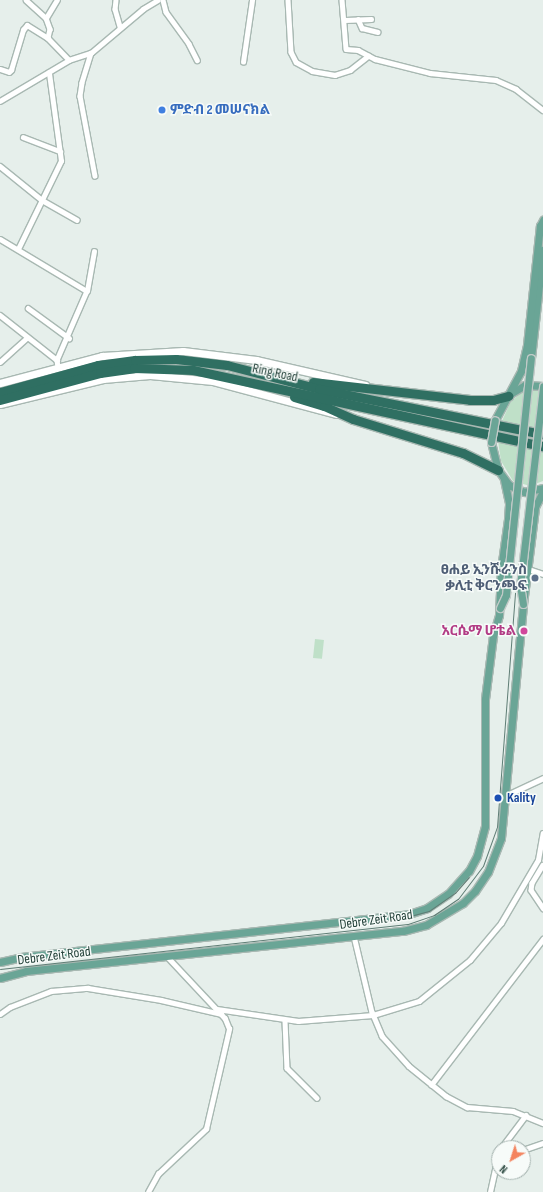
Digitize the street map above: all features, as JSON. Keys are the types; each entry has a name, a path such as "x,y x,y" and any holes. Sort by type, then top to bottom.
{"highway":[{"name":"Ring Road","path":"0,392 98,365 135,360 210,362 278,378 543,434"},
{"name":"Ring Road","path":"0,400 100,373 134,368 193,370 249,381 472,433 543,446"},
{"path":"278,378 378,388 470,400 493,400 508,396"},
{"path":"249,381 324,406 353,419 463,453 498,470"}],"main road":[{"path":"543,220 540,226 527,346 521,371 495,420 491,442 498,470 504,479 515,489 524,492 543,490"},
{"path":"500,608 506,594 543,250"},
{"path":"508,396 525,386 543,386 520,586 523,604"},
{"path":"500,608 509,503 504,479"},
{"path":"523,604 535,507 543,490"},
{"name":"Debre Zeit Road","path":"0,978 26,971 403,931 426,925 463,903 475,891 488,872 498,851 507,795 523,604"},
{"name":"Debre Zeit Road","path":"0,962 21,957 386,918 409,914 438,901 469,871 477,856 484,833 487,811 485,700 492,642 500,608"}],"street":[{"path":"26,0 46,18 50,29 48,38"},
{"path":"46,18 57,0"},
{"path":"116,0 115,9 120,27"},
{"path":"0,101 69,60 91,53 120,27 158,0"},
{"path":"163,0 166,12 189,44 197,60"},
{"path":"243,62 252,0"},
{"path":"288,0 291,52 296,62 312,71 334,75 350,70 368,56"},
{"path":"342,0 345,20 345,47 348,50 358,50 368,56 444,75 496,80 516,89 543,110"},
{"path":"358,19 362,28 378,32"},
{"path":"345,20 371,19"},
{"path":"0,69 9,72 11,70 23,30 27,25 48,38 69,60"},
{"path":"91,53 82,83 80,96 95,176"},
{"path":"18,249 59,168 60,151 49,73"},
{"path":"23,137 60,151"},
{"path":"0,166 42,200 77,220"},
{"path":"0,239 87,292"},
{"path":"58,364 87,292 94,252"},
{"path":"28,308 68,338"},
{"path":"0,315 58,364"},
{"path":"0,362 27,338"},
{"path":"0,383 58,364 102,356 183,351 256,360 378,388"},
{"path":"0,404 103,379 150,375 213,381 353,419"},
{"path":"528,569 543,574"},
{"path":"507,795 543,778"},
{"path":"217,1010 285,1021 373,1015 419,1001 470,960 513,906 541,860 543,833"},
{"path":"543,865 532,883 531,890 543,908"},
{"path":"354,936 373,1015 392,1049 431,1085 467,1107 486,1110 506,1110 526,1115 543,1123"},
{"path":"431,1085 543,939"},
{"path":"148,1192 158,1174 203,1133 209,1123 229,1029 229,1024 221,1014 167,957"},
{"path":"0,1014 10,1007 51,991 88,988 161,1000 221,1014"},
{"path":"285,1021 286,1068 317,1098"},
{"path":"506,1140 526,1115"},
{"path":"531,1147 543,1143"},
{"path":"490,1192 492,1180"}],"green space":[{"path":"530,389 543,389 543,429 502,421 510,403 518,395"},
{"path":"498,441 543,447 543,481 530,486 513,481 501,461"},
{"path":"315,639 324,640 322,659 313,658"}],"tram line":[{"path":"0,969 408,924 434,915 458,899 483,866 497,827 515,593"},
{"path":"395,920 429,911 455,893 469,877"}],"place":[{"name":"ምድብ 2 መሠናክል","path":"162,110"},
{"name":"ፀሐይ ኢንሹራንስ ቃሊቲ ቅርንጫፍ","path":"535,578"},
{"name":"አርሴማ ሆቴል","path":"524,631"},
{"name":"Kality","path":"498,798"}]}
